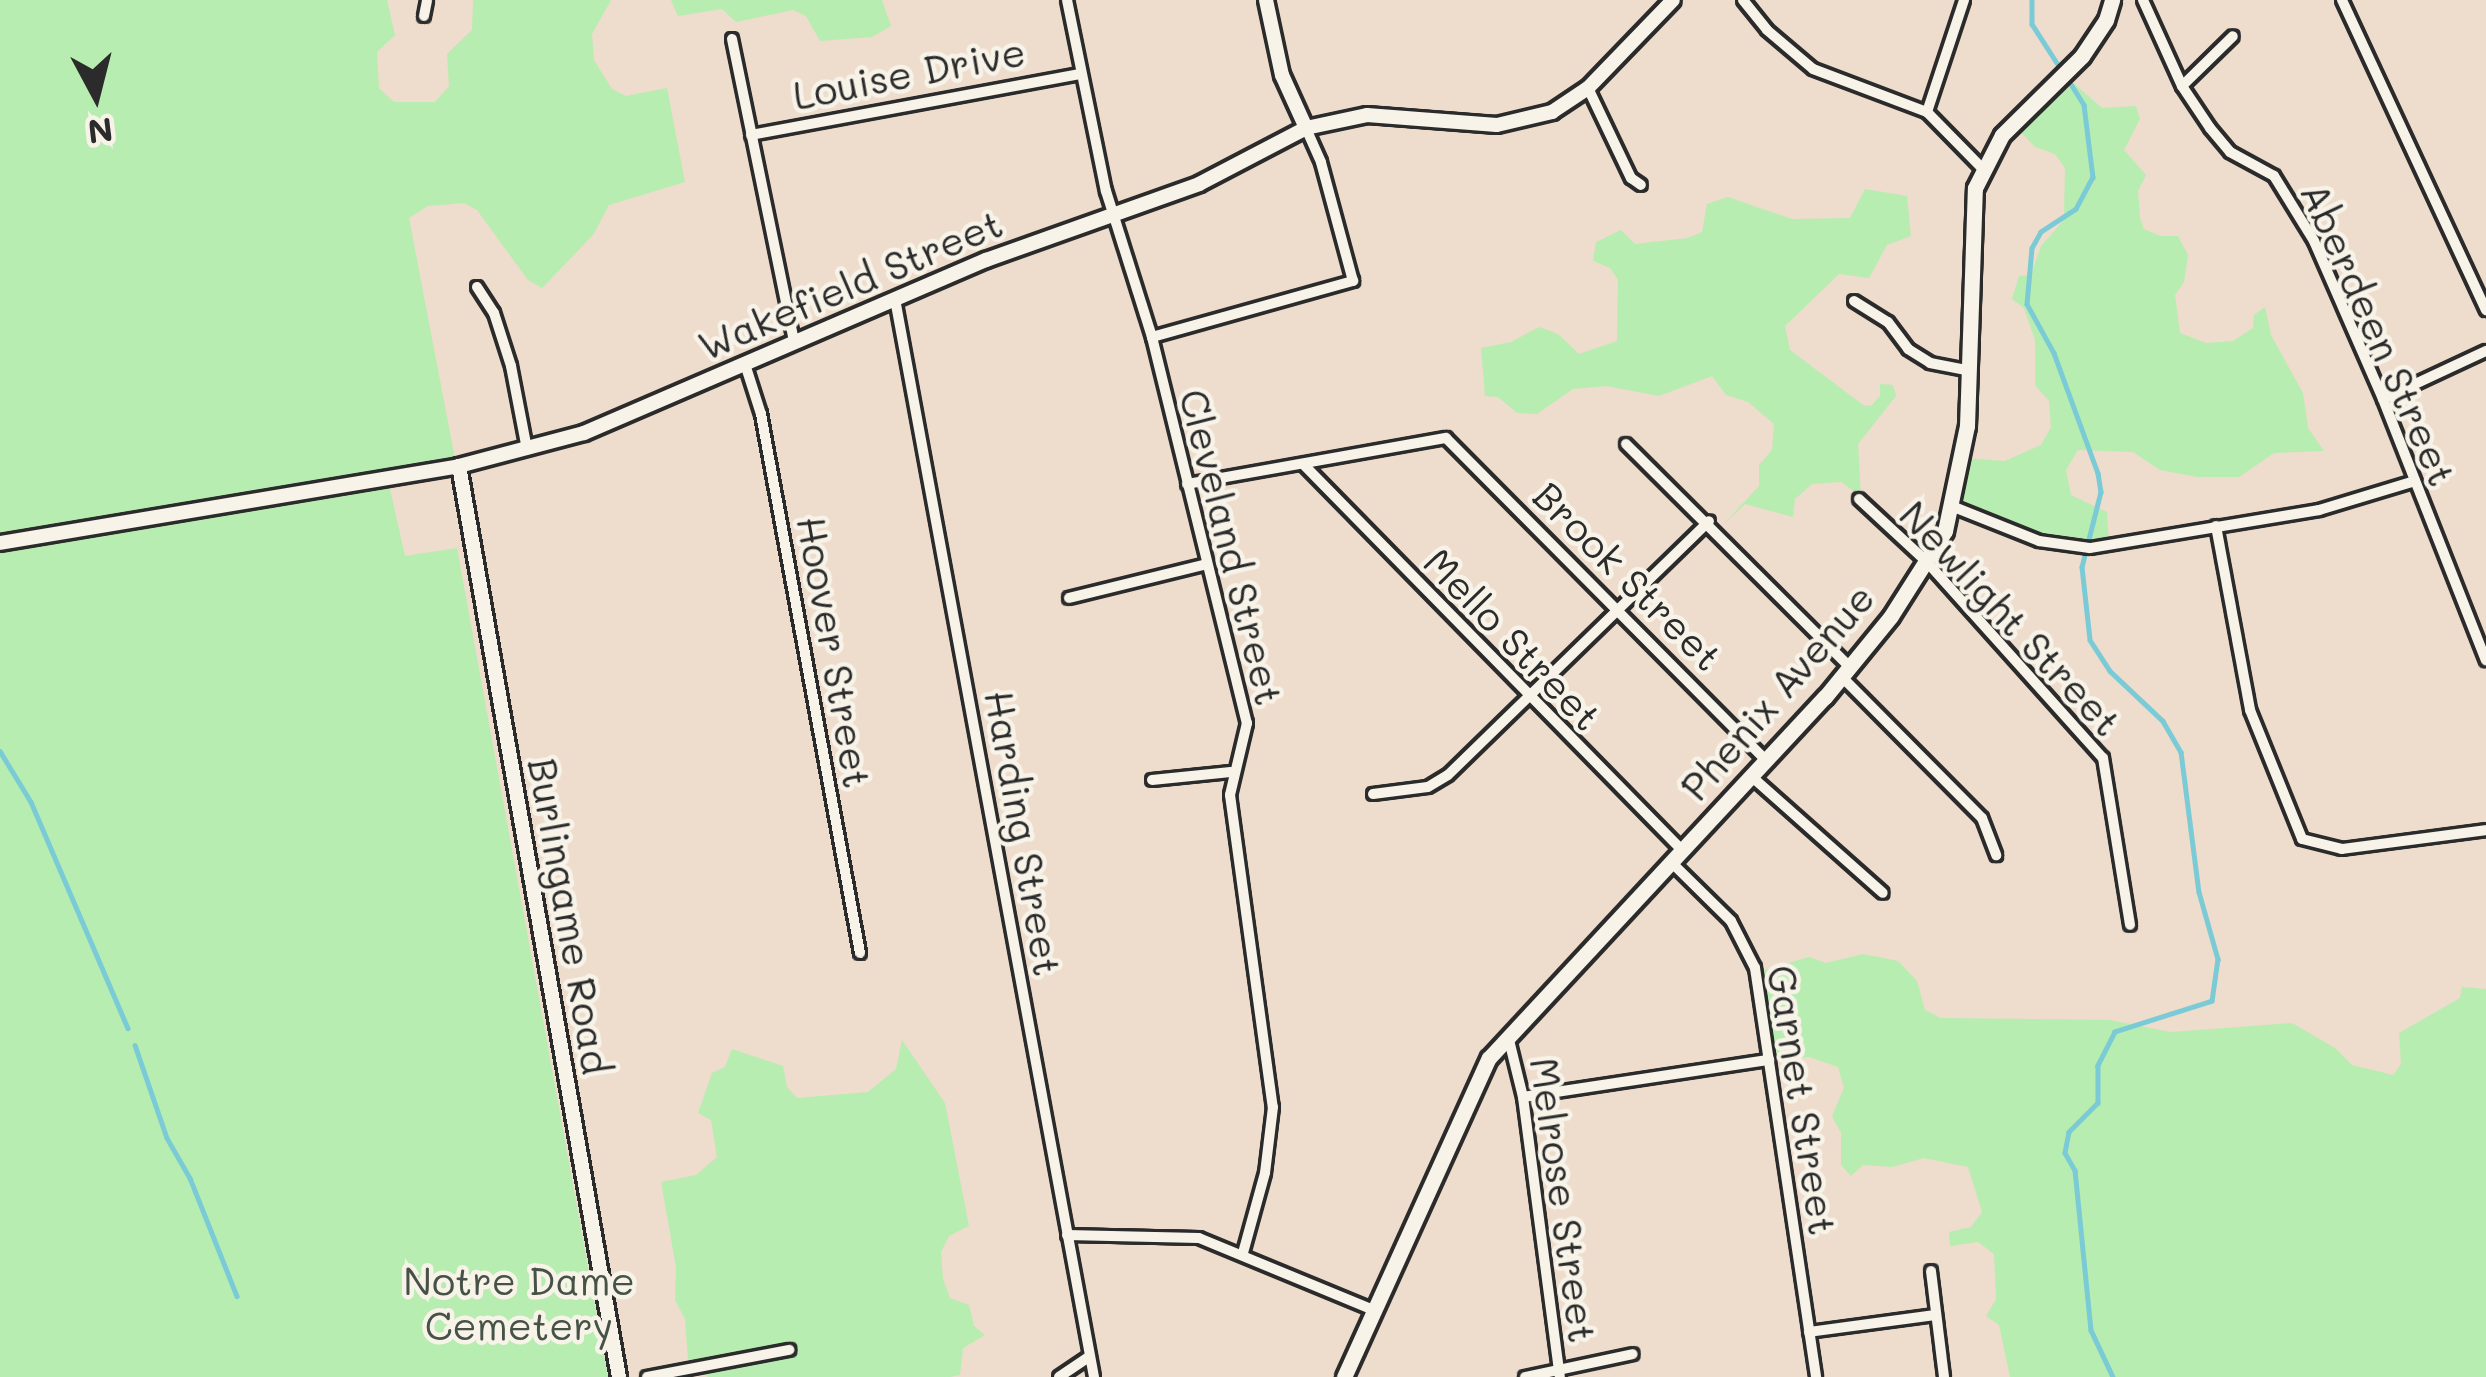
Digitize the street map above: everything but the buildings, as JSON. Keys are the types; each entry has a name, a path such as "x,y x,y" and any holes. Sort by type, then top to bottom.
{"main road":[{"name":"Phenix Avenue","path":"1344,1377 1462,1109 1507,1033 1845,671 1927,561 1954,507 1971,370 1975,188 2002,135 2082,56 2107,20 2112,0"}],"street":[{"path":"424,16 427,0"},
{"name":"Cleveland Street","path":"1067,0 1079,74 1152,337 1247,723 1232,772 1273,1107 1265,1173 1243,1253"},
{"path":"1152,337 1353,281 1339,220 1282,75 1266,0"},
{"name":"Wakefield Street","path":"0,543 459,466 584,433 895,299 1198,184 1306,128 1367,115 1514,123 1552,112 1588,88 1673,0"},
{"path":"1743,0 1767,30 1813,70 1927,112 1982,168"},
{"path":"1927,112 1964,0"},
{"name":"Aberdeen Street","path":"2143,0 2182,86 2230,152 2274,176 2314,242 2384,399 2486,660"},
{"path":"2342,0 2486,310"},
{"path":"2182,86 2233,36"},
{"path":"732,38 794,341"},
{"name":"Louise Drive","path":"751,135 1079,74"},
{"path":"1588,88 1631,178 1641,185"},
{"path":"477,287 494,313 527,448"},
{"name":"Harding Street","path":"895,299 1094,1377"},
{"path":"1854,301 1888,322 1908,349 1930,363 1971,370"},
{"path":"2384,399 2486,351"},
{"name":"Hoover Street","path":"746,364 761,415 860,953"},
{"name":"Brook Street","path":"1305,466 1421,438 1446,438 1765,759"},
{"path":"1626,444 1709,521 1982,818 1996,855"},
{"name":"Burlingame Road","path":"459,466 619,1377"},
{"path":"1187,484 1305,466"},
{"name":"Mello Street","path":"1305,466 1677,856"},
{"path":"1954,507 2039,541 2080,548 2355,502 2415,482"},
{"name":"Newlight Street","path":"1859,499 1927,561 2103,758 2130,926"},
{"path":"1373,794 1436,784 1709,521"},
{"path":"2216,526 2237,661 2293,826 2302,839 2325,848 2486,830"},
{"path":"1069,598 1207,564"},
{"path":"1152,780 1232,772"},
{"path":"1751,776 1883,893"},
{"name":"Garnet Street","path":"1677,856 1745,940 1755,968 1816,1377"},
{"name":"Melrose Street","path":"1507,1033 1523,1097 1560,1374"},
{"path":"1523,1097 1769,1060"},
{"path":"1067,1235 1182,1234 1243,1253 1374,1310"},
{"path":"1931,1271 1944,1377"},
{"path":"1809,1332 1934,1315"},
{"path":"647,1377 789,1350"},
{"path":"1525,1377 1560,1374 1633,1354"},
{"path":"1059,1377 1088,1358"}],"green space":[{"name":"Notre Dame Cemetery","path":"0,0 387,0 395,35 377,52 379,88 394,102 435,102 449,86 447,54 472,30 473,0 611,0 592,34 594,60 612,89 626,96 667,88 685,182 609,205 593,235 542,288 528,280 477,210 464,203 428,206 409,218 455,459 386,471 405,556 457,548 608,1377 0,1377"},
{"path":"671,0 882,0 891,26 872,37 820,41 806,16 793,10 736,22 722,9 678,16"},
{"path":"2065,76 2102,108 2136,106 2140,119 2124,150 2146,175 2138,191 2140,218 2144,229 2160,236 2178,236 2188,255 2184,282 2175,295 2180,333 2206,343 2233,341 2253,328 2254,315 2265,307 2271,335 2303,393 2308,428 2324,451 2274,453 2239,477 2197,477 2160,470 2133,452 2078,450 2066,470 2071,495 2107,512 2109,545 2046,543 1957,510 1963,458 2005,461 2041,445 2051,427 2049,401 2035,385 2035,340 2024,308 2012,299 2019,276 2031,275 2041,246 2064,220 2065,168 2055,154 2035,147 2015,126"},
{"path":"1865,189 1907,196 1911,236 1887,245 1869,278 1839,274 1785,326 1790,350 1863,405 1871,406 1880,396 1880,384 1893,385 1896,396 1858,444 1861,496 1841,482 1812,484 1795,499 1793,517 1745,504 1719,529 1759,486 1759,465 1772,450 1774,424 1748,402 1726,395 1712,376 1659,396 1606,386 1573,389 1537,414 1517,413 1498,397 1485,396 1481,348 1511,342 1539,327 1558,334 1579,354 1617,341 1618,280 1610,268 1593,261 1596,242 1621,230 1635,244 1688,238 1702,232 1707,204 1728,197 1792,219 1850,218"},
{"path":"1863,954 1898,961 1917,981 1925,1010 1941,1018 2110,1020 2171,1032 2292,1023 2335,1048 2352,1065 2393,1075 2401,1064 2399,1033 2460,998 2462,987 2486,989 2486,1377 2010,1377 1999,1325 1986,1316 1996,1299 1994,1254 1978,1242 1950,1246 1949,1232 1971,1227 1982,1212 1968,1167 1924,1158 1892,1167 1863,1165 1851,1176 1841,1165 1841,1133 1832,1116 1844,1088 1838,1067 1809,1057 1769,1061 1758,972 1809,957 1826,963"},
{"path":"902,1040 945,1103 969,1226 949,1236 941,1252 943,1279 950,1298 969,1305 974,1326 985,1335 963,1348 960,1375 950,1377 708,1377 688,1360 685,1319 675,1300 676,1267 661,1182 696,1175 717,1157 711,1120 698,1113 712,1073 725,1067 732,1049 783,1066 787,1087 797,1098 868,1092 896,1069"}],"waterway":[{"path":"2032,0 2032,24 2057,63"},
{"path":"2071,84 2084,105 2093,177 2076,209 2041,232 2032,248 2027,304 2054,353 2098,473 2101,492 2082,567 2090,640 2110,671 2163,721 2181,752 2199,892 2218,959 2212,1001 2115,1032 2098,1066 2098,1103 2069,1132 2065,1153 2075,1170 2091,1330 2113,1377"},
{"path":"0,751 31,802 128,1028"},
{"path":"135,1045 167,1138 190,1178 237,1296"}]}
